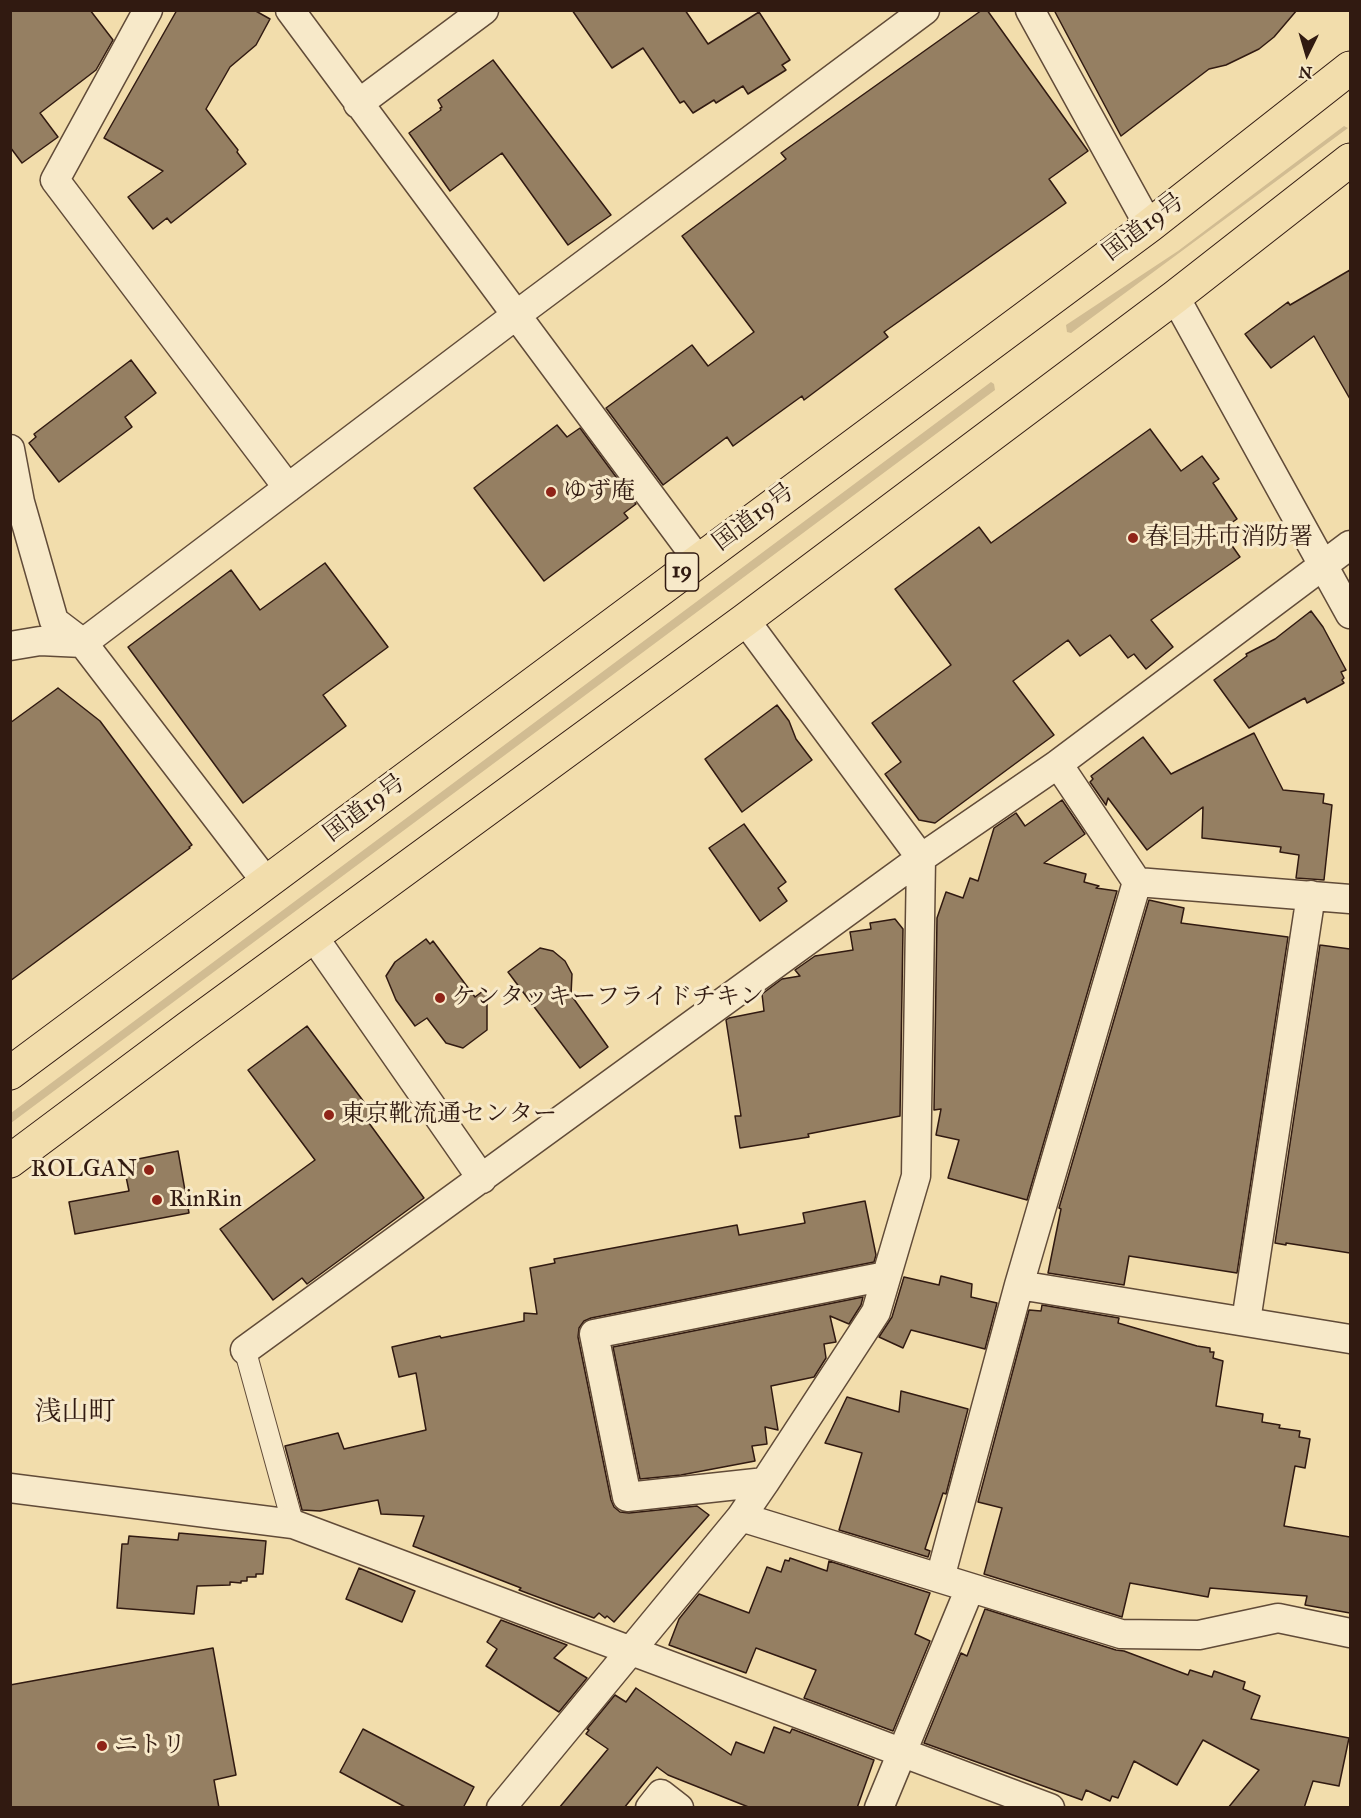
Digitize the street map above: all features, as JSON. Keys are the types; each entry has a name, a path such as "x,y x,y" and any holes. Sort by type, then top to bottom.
{"highway":[{"name":"国道19号","path":"10,1073 1149,226 1350,68"},
{"path":"10,1161 745,620 1175,297 1350,160"}],"street":[{"path":"148,10 55,180 288,488"},
{"path":"290,10 698,560"},
{"path":"358,104 484,10"},
{"path":"10,646 39,640 83,643 925,10"},
{"path":"1030,10 1149,226"},
{"path":"1175,297 1350,614"},
{"path":"10,450 20,501 54,621 83,643 267,883"},
{"path":"293,1524 245,1350 921,858 1058,764 1350,545"},
{"path":"501,1808 741,1517 765,1482 876,1312 916,1176 921,858 745,620"},
{"path":"1058,764 1137,882"},
{"path":"1137,882 1350,899"},
{"path":"940,1578 1019,1285 1137,882"},
{"path":"1246,1321 1311,895"},
{"path":"313,936 482,1179"},
{"path":"765,1482 627,1497 594,1335 886,1276"},
{"path":"1019,1285 1350,1340"},
{"path":"10,1488 293,1524 1050,1808"},
{"path":"741,1517 1121,1634 1199,1635 1278,1618 1350,1633"},
{"path":"879,1808 970,1588"},
{"path":"650,1808 661,1794 679,1808"}],"shaded area":[{"path":"1344,126 1348,128 1071,333 1067,332 1066,325 1178,251"},
{"path":"991,382 995,390 11,1123 11,1113"}],"building":[{"path":"10,10 90,10 113,40 96,70 40,113 58,137 22,163 10,147"},
{"path":"177,10 254,10 270,19 256,45 230,67 206,109 246,164 171,223 167,218 153,229 128,197 163,171 104,138"},
{"path":"572,10 685,10 708,44 759,12 790,60 782,65 786,70 748,94 743,86 716,103 714,100 693,113 684,101 680,103 643,48 612,68"},
{"path":"982,10 987,10 1088,151 1049,179 1066,203 884,332 888,337 804,400 802,396 733,446 727,437 663,485 606,408 692,345 708,366 754,332 682,236 786,159 781,153"},
{"path":"1054,10 1297,10 1274,37 1259,49 1226,65 1209,69 1121,136"},
{"path":"493,60 611,215 568,245 502,153 450,191 409,133 441,110 442,107 438,100"},
{"path":"1350,270 1350,399 1314,336 1271,368 1245,334 1288,302 1290,305"},
{"path":"131,360 156,393 125,417 132,427 59,482 29,443 36,437 34,434"},
{"path":"557,425 567,437 580,428 636,504 624,513 628,518 544,581 474,488"},
{"path":"1150,429 1181,471 1202,456 1219,479 1213,483 1237,519 1221,530 1240,557 1151,620 1173,647 1146,669 1134,654 1128,658 1110,635 1080,656 1068,640 1013,681 1054,735 935,823 919,820 885,774 901,762 872,723 951,665 895,589 979,527 991,543"},
{"path":"325,563 388,647 323,695 346,726 243,803 128,647 231,570 260,610"},
{"path":"1311,611 1323,627 1346,670 1341,672 1344,683 1307,703 1305,698 1249,728 1214,680 1247,656 1246,654 1275,639"},
{"path":"58,688 100,721 192,845 10,981 10,723"},
{"path":"777,705 789,721 796,739 812,760 742,812 705,759"},
{"path":"1254,733 1283,790 1324,794 1323,803 1332,805 1324,880 1296,878 1299,855 1280,852 1281,847 1202,838 1203,807 1147,850 1108,798 1106,805 1090,782 1093,779 1091,776 1143,737 1171,774"},
{"path":"1062,800 1085,834 1044,863 1086,874 1084,882 1099,886 1096,888 1117,891 1027,1200 948,1178 959,1140 936,1135 941,1109 934,1110 937,918 946,892 963,898 970,878 978,881 994,828 1016,813 1025,826"},
{"path":"744,824 786,882 778,888 787,901 760,921 709,848"},
{"path":"1149,900 1184,908 1181,923 1288,937 1237,1273 1129,1256 1124,1285 1048,1273 1061,1209 1059,1208"},
{"path":"895,919 903,929 900,1116 808,1134 809,1137 740,1148 735,1116 741,1116 726,1020 764,1011 762,994 782,979 800,976 795,970 815,956 853,950 850,932 871,929 870,923"},
{"path":"426,939 430,944 433,941 475,997 487,988 487,1030 463,1048 446,1043 427,1018 415,1026 396,1000 386,976 395,962"},
{"path":"1320,945 1350,949 1350,1253 1275,1243"},
{"path":"540,948 553,951 565,961 572,974 571,995 608,1047 580,1068 508,972"},
{"path":"307,1026 373,1114 366,1119 424,1198 307,1284 302,1278 273,1300 220,1229 315,1160 248,1070"},
{"path":"178,1151 189,1213 75,1234 69,1202 129,1191 123,1162"},
{"path":"865,1201 876,1255 874,1262 591,1318 584,1321 579,1328 578,1337 614,1507 620,1512 629,1513 697,1506 709,1515 614,1622 599,1613 594,1618 519,1590 521,1588 413,1546 424,1516 381,1514 378,1500 320,1511 302,1510 285,1446 338,1433 344,1449 426,1430 416,1373 399,1377 392,1347 524,1321 524,1313 537,1314 530,1268 555,1263 554,1259 737,1225 739,1235 805,1223 803,1213"},
{"path":"941,1276 972,1284 971,1297 997,1303 985,1349 911,1330 903,1348 879,1337 892,1317 904,1277 939,1285"},
{"path":"863,1297 861,1305 849,1324 830,1316 836,1342 824,1344 826,1358 814,1377 771,1386 778,1430 765,1427 767,1444 752,1446 755,1461 681,1475 640,1479 613,1347"},
{"path":"1042,1305 1119,1318 1118,1323 1210,1348 1210,1352 1214,1352 1213,1358 1223,1361 1216,1406 1263,1414 1262,1422 1280,1425 1279,1428 1300,1431 1299,1437 1310,1439 1305,1468 1295,1466 1284,1526 1350,1537 1350,1613 1305,1605 1307,1596 1210,1588 1208,1597 1130,1583 1122,1617 984,1574 1002,1508 978,1502 1029,1310 1041,1311"},
{"path":"901,1391 968,1409 946,1494 943,1493 925,1549 930,1551 928,1557 839,1530 862,1453 825,1443 847,1397 899,1412"},
{"path":"179,1533 266,1541 263,1574 247,1577 247,1581 241,1581 241,1583 230,1582 230,1585 197,1586 194,1614 117,1608 122,1544 128,1544 129,1536 178,1540"},
{"path":"790,1558 827,1571 829,1561 930,1593 915,1634 930,1641 893,1731 804,1698 816,1670 756,1648 746,1673 669,1645 679,1619 699,1594 749,1613 767,1567 781,1572 785,1560 789,1561"},
{"path":"359,1568 415,1591 402,1622 346,1599"},
{"path":"985,1609 1124,1651 1188,1675 1190,1670 1212,1677 1214,1671 1245,1682 1243,1689 1260,1696 1251,1719 1349,1738 1339,1786 1313,1781 1304,1808 1228,1808 1259,1770 1203,1740 1177,1785 1134,1761 1118,1798 1112,1796 1110,1801 1086,1790 1082,1800 924,1743 961,1653 967,1656"},
{"path":"501,1620 567,1645 554,1658 587,1678 559,1712 486,1666 497,1649 487,1642"},
{"name":"ニトリ","path":"213,1648 236,1775 214,1780 219,1808 10,1808 10,1685"},
{"path":"636,1688 731,1755 736,1742 764,1753 774,1727 790,1733 792,1729 874,1760 857,1808 751,1808 668,1775 657,1767 624,1808 559,1808 608,1749 586,1734 589,1730 587,1729 615,1695 626,1702"},
{"path":"363,1729 474,1787 463,1808 407,1808 340,1772"}],"place":[{"name":"ゆず庵","path":"551,492"},
{"name":"春日井市消防署","path":"1133,538"},
{"name":"ケンタッキーフライドチキン","path":"440,998"},
{"name":"東京靴流通センター","path":"329,1115"},
{"name":"ROLGAN","path":"149,1170"},
{"name":"RinRin","path":"157,1200"},
{"name":"ニトリ","path":"102,1746"}],"district":[{"name":"浅山町","path":"75,1413"}]}
